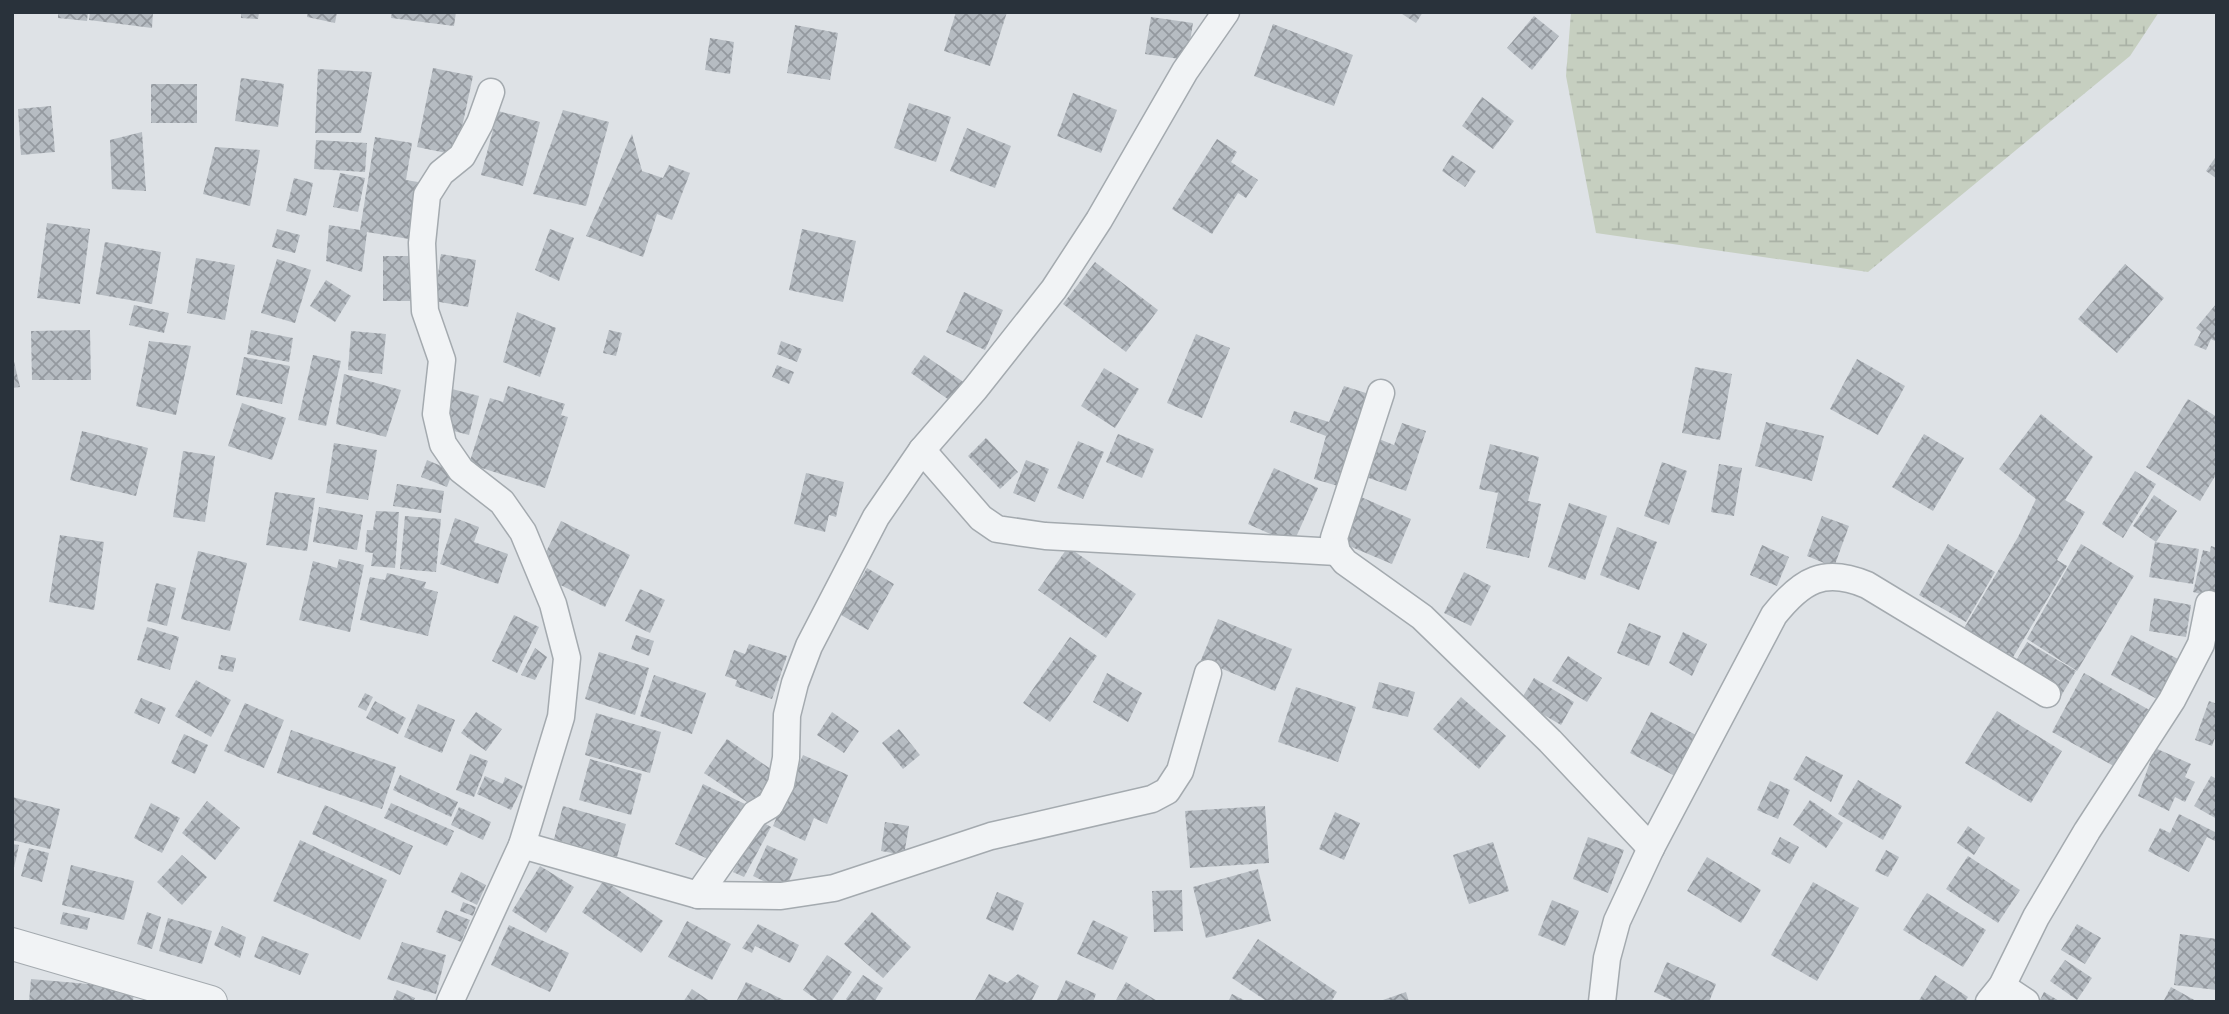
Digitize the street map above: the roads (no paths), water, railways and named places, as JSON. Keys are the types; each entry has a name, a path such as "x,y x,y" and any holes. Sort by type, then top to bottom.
{"street":[{"path":"698,895 755,814 770,805 781,784 786,758 787,715 809,646 876,517 922,450 975,389 1054,289 1099,220 1185,71 1226,12"},
{"path":"450,1002 522,845 561,718 567,658 553,604 523,532 502,502 461,470 443,444 436,414 442,360 425,311 422,243 427,195 441,173 462,156 480,123 491,92"},
{"path":"1381,393 1334,538 1337,552 1345,562 1422,617 1550,741 1651,848"},
{"path":"922,450 962,499 997,529 1045,536 1337,552"},
{"path":"1602,1002 1607,958 1617,921 1651,848 1774,615 1787,599 1812,581 1837,575 1867,585 2047,694"},
{"path":"2026,1002 1995,994 2036,917 2087,831 2172,700 2201,644 2209,604"},
{"path":"522,845 698,895 781,896 834,888 991,836 1152,799 1167,791 1180,771 1208,673"},
{"path":"12,944 211,1002"}]}
